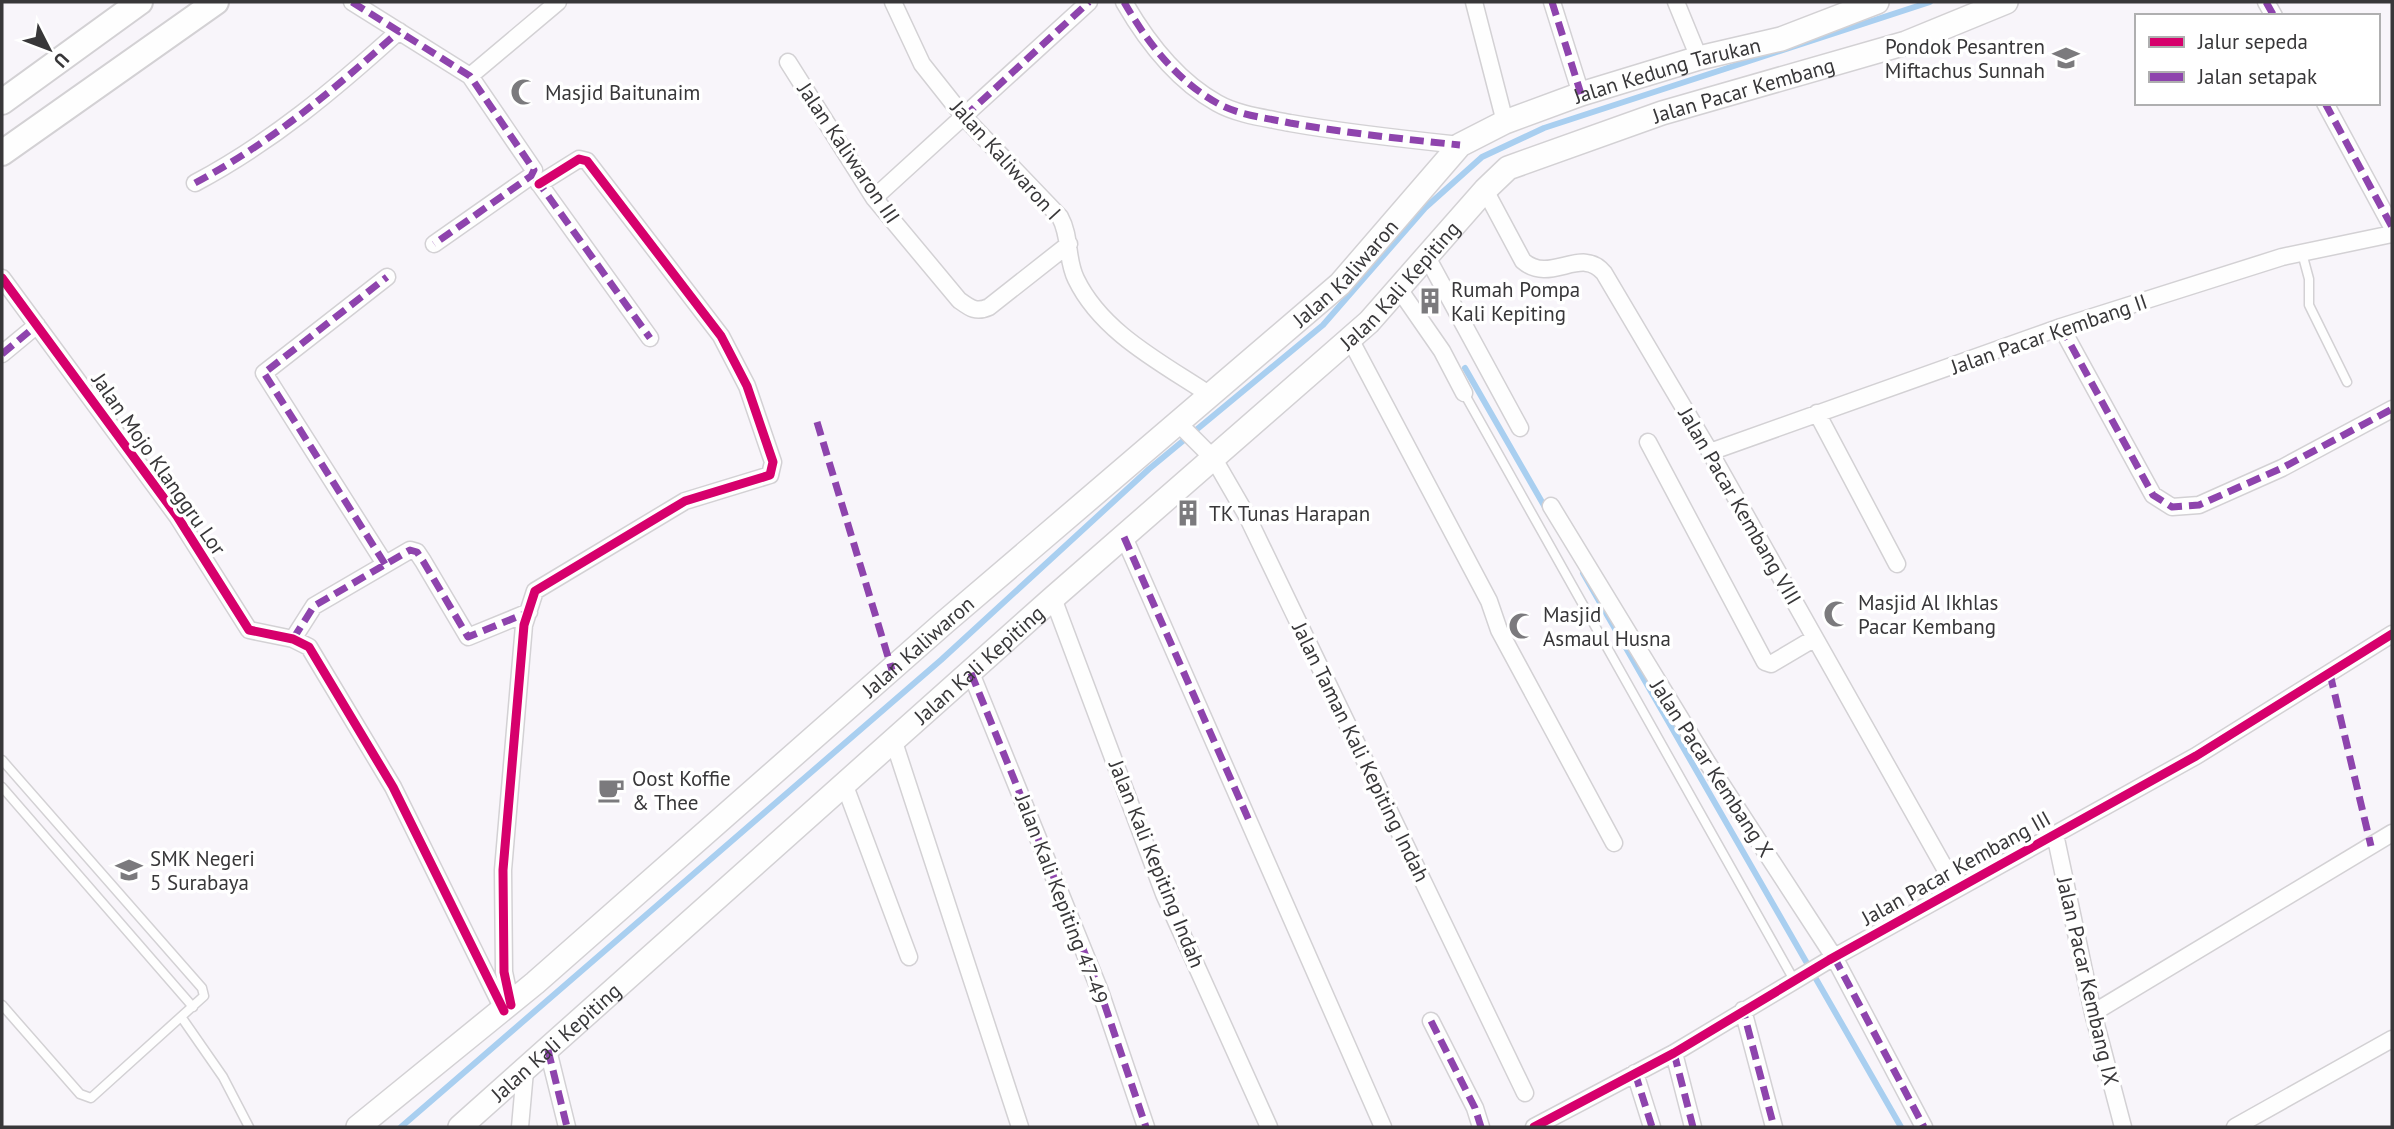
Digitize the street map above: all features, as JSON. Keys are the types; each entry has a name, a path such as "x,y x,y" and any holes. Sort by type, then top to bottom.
{"main road":[{"path":"2,102 140,2"},
{"path":"2,153 216,2"},
{"name":"Jalan Kedung Tarukan","path":"1460,145 1505,122 1581,94 1699,58 1781,39 1877,2"},
{"name":"Jalan Pacar Kembang","path":"1485,190 1498,175 1520,163 1662,113 1906,43 2006,2"},
{"name":"Jalan Kaliwaron","path":"358,1127 507,1007 945,622 1182,426 1210,395 1340,284 1460,145"},
{"name":"Jalan Kali Kepiting","path":"460,1127 1212,457 1350,339 1399,289 1485,190"}],"street":[{"path":"352,2 470,76 533,168 536,179 650,338"},
{"path":"470,76 558,2"},
{"name":"Jalan Kaliwaron I","path":"893,2 922,64 964,117 1060,217 1069,244 1070,264 1077,282 1100,315 1125,338 1210,395"},
{"path":"874,198 1089,2"},
{"path":"1124,2 1142,34 1184,81 1219,104 1262,118 1345,133 1460,145"},
{"path":"1474,2 1505,122"},
{"path":"1552,2 1581,94"},
{"path":"1676,2 1699,58"},
{"path":"195,183 255,148 325,98 399,31"},
{"name":"Jalan Kaliwaron III","path":"788,62 874,198 959,300 975,310 989,307 1069,244"},
{"path":"2326,105 2392,227"},
{"path":"434,243 536,179 579,159 587,161 722,335 747,386 773,462 770,475 685,501 639,526 535,591 527,618 503,870 503,972 507,1007"},
{"name":"Jalan Pacar Kembang VIII","path":"1485,190 1522,261 1529,266 1544,271 1586,262 1599,267 1710,452 1956,888"},
{"name":"Jalan Pacar Kembang II","path":"1710,452 2061,327 2302,253 2392,234"},
{"path":"1427,257 1520,428"},
{"path":"385,564 264,373 387,277"},
{"name":"Jalan Mojo Klanggru Lor","path":"2,278 177,516 249,630 293,639"},
{"path":"1399,289 1442,351 1464,393"},
{"path":"2,354 37,325"},
{"path":"2061,327 2153,495 2172,507 2199,505 2282,468 2392,409"},
{"path":"1350,339 1489,601 1499,631 1614,843"},
{"path":"1816,413 1898,564"},
{"name":"Jalan Taman Kali Kepiting Indah","path":"1182,426 1212,457 1247,516 1525,1093"},
{"path":"1648,442 1765,662 1770,664 1815,638"},
{"name":"Jalan Pacar Kembang X","path":"1551,506 1657,683 1831,958 1924,1127"},
{"path":"1124,537 1383,1127"},
{"path":"507,1007 393,787 309,647 293,639 314,606 410,550 417,552 468,637 527,618"},
{"name":"Jalan Kali Kepiting Indah","path":"1053,598 1164,894 1269,1127"},
{"name":"Jalan Pacar Kembang III","path":"1534,1127 1674,1053 1831,958 2227,738 2392,634"},
{"name":"Jalan Kali Kepiting 47-49","path":"971,673 1100,991 1146,1127"},
{"path":"894,742 1020,1127"},
{"path":"845,786 909,957"},
{"path":"2093,1013 2392,833"},
{"name":"Jalan Pacar Kembang IX","path":"2055,834 2093,1013 2123,1127"},
{"path":"1743,1010 1774,1127"},
{"path":"1431,1021 1475,1108 1481,1127"},
{"path":"2235,1127 2392,1039"},
{"path":"548,1050 567,1127"},
{"path":"1674,1053 1693,1127"},
{"path":"520,1127 524,1071"},
{"path":"1634,1073 1652,1127"}],"lane":[{"path":"2302,253 2309,279 2309,305 2347,382"},
{"path":"1464,393 1794,980"},
{"path":"2,1004 88,1098 96,1097 202,1000 202,988 3,762"},
{"path":"2,787 70,869 193,1007"},
{"path":"70,869 85,856"},
{"path":"183,1018 223,1077 249,1127"}],"waterway":[{"path":"401,1127 941,660 1149,469 1323,325 1425,208 1482,157 1544,128 1930,2"},
{"path":"1465,368 1546,509"},
{"path":"1583,573 1901,1127"}],"marked path":[{"path":"352,2 470,76 534,170 531,176 434,244"},
{"path":"964,117 1089,2"},
{"path":"1124,2 1164,59 1188,83 1225,107 1252,116 1311,127 1460,145"},
{"path":"1552,2 1581,94"},
{"path":"2266,2 2273,14"},
{"path":"195,183 277,132 399,31"},
{"path":"2326,105 2392,227"},
{"path":"536,179 650,338"},
{"path":"385,564 264,373 387,277"},
{"path":"2,354 37,325"},
{"path":"2061,327 2153,495 2172,507 2199,505 2282,468 2392,409"},
{"path":"817,422 892,670"},
{"path":"1124,537 1251,825"},
{"path":"293,639 314,606 410,550 417,552 468,637 529,612"},
{"path":"971,673 1100,991 1146,1127"},
{"path":"2330,674 2371,846"},
{"path":"1834,957 1924,1127"},
{"path":"1739,1013 1743,1010 1774,1127"},
{"path":"1431,1021 1475,1108 1481,1127"},
{"path":"548,1050 567,1127"},
{"path":"1674,1053 1693,1127"},
{"path":"1635,1073 1652,1127"}],"cycle path":[{"path":"511,1005 504,972 503,870 524,625 535,591 685,501 770,475 773,462 747,386 721,336 587,161 579,159 539,184"},
{"path":"2,278 177,516 249,630 293,639 309,647 393,787 504,1011"},
{"path":"1534,1127 1674,1053 1829,960 2196,756 2392,634"}],"place":[{"name":"Pondok Pesantren Miftachus Sunnah","path":"2066,58"},
{"name":"Masjid Baitunaim","path":"524,92"},
{"name":"Rumah Pompa Kali Kepiting","path":"1430,301"},
{"name":"TK Tunas Harapan","path":"1188,513"},
{"name":"Masjid Al Ikhlas Pacar Kembang","path":"1837,614"},
{"name":"Masjid Asmaul Husna","path":"1522,626"},
{"name":"Oost Koffie & Thee","path":"611,790"},
{"name":"SMK Negeri 5 Surabaya","path":"129,870"}]}
